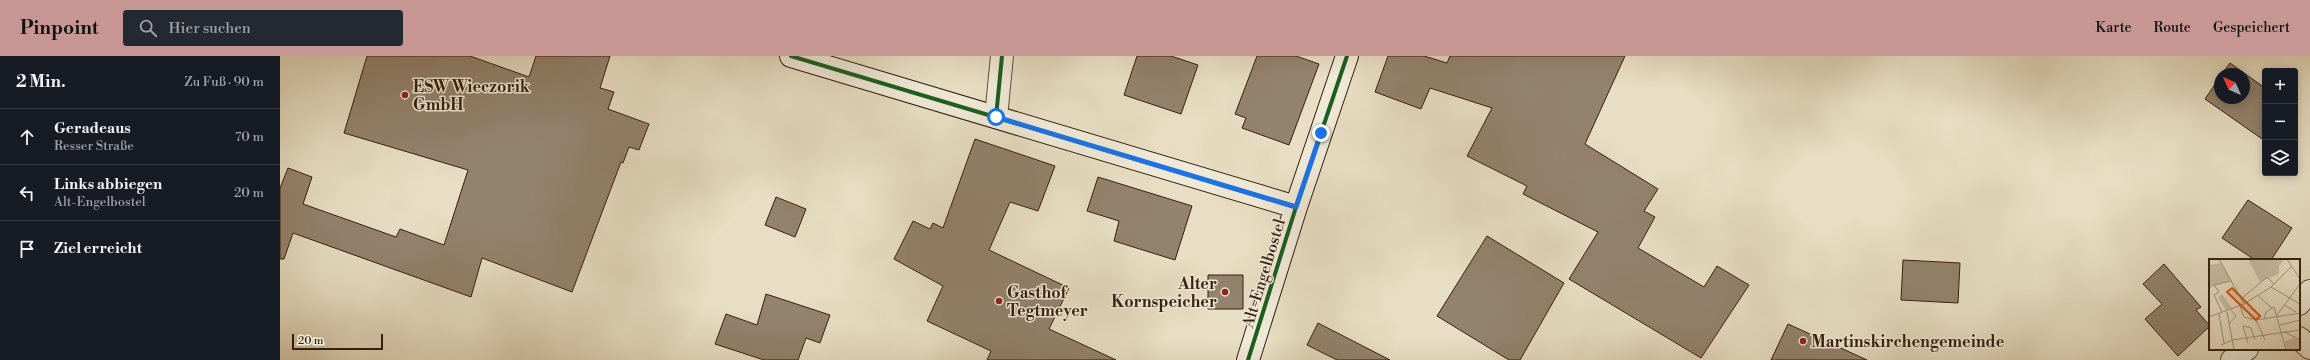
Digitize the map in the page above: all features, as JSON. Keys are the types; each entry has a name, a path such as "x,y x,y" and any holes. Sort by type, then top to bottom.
{"main road":[{"path":"791,56 1296,207"},
{"path":"996,117 1002,56"},
{"name":"Alt-Engelbostel","path":"1248,360 1296,207 1347,56"},
{"path":"2300,303 2310,291"},
{"path":"2300,339 2310,348"},
{"path":"2232,360 2246,350"}],"building":[{"path":"367,56 470,56 529,77 536,56 610,56 600,88 614,92 608,109 649,124 639,150 629,147 623,163 621,162 572,292 482,258 471,297 293,233 284,259 280,259 280,188 288,168 312,177 303,204 396,237 400,229 444,245 468,170 344,133"},
{"path":"1137,56 1171,56 1198,65 1181,114 1124,95"},
{"path":"1257,56 1296,56 1319,64 1289,145 1242,128 1246,118 1235,114"},
{"path":"1388,56 1424,56 1447,63 1450,56 1625,56 1585,144 1658,189 1644,211 1655,217 1638,248 1704,287 1717,266 1749,285 1701,358 1569,279 1598,232 1523,194 1527,186 1467,156 1492,108 1430,88 1421,109 1375,92"},
{"path":"2230,63 2237,68 2226,68"},
{"path":"2250,77 2262,86 2262,139 2205,99 2214,86 2214,104 2250,104"},
{"name":"Gasthof Tegtmeyer","path":"975,139 1055,166 1038,211 1010,202 989,250 1069,288 1049,329 1116,360 987,360 991,351 927,321 943,286 894,259 913,221 930,229 933,223 943,228"},
{"path":"1098,177 1192,206 1175,260 1114,241 1119,221 1087,211"},
{"path":"776,197 806,209 795,237 765,225"},
{"path":"2248,200 2292,228 2272,259 2254,259 2222,238"},
{"path":"1487,236 1564,283 1520,360 1509,360 1437,316"},
{"path":"1903,260 1960,263 1958,303 1901,300"},
{"path":"2164,264 2201,307 2196,310 2209,325 2209,327 2178,356 2145,319 2162,304 2143,284"},
{"name":"Alter Kornspeicher","path":"1208,275 1243,275 1243,309 1208,309"},
{"path":"766,294 830,315 820,343 806,338 798,360 764,360 715,344 726,314 757,325"},
{"path":"1318,323 1390,360 1337,360 1307,345"},
{"name":"Martinskirchengemeinde","path":"1788,324 1867,360 1771,360"}],"cycle path":[{"path":"791,56 1296,207"},
{"path":"996,117 1002,56"},
{"path":"1248,360 1296,207 1347,56"}],"place":[{"name":"ESW Wieczorik GmbH","path":"405,95"},
{"name":"Alter Kornspeicher","path":"1225,292"},
{"name":"Gasthof Tegtmeyer","path":"999,301"},
{"name":"Martinskirchengemeinde","path":"1803,341"}],"route":[{"path":"996,117 1296,207 1321,133"}]}
